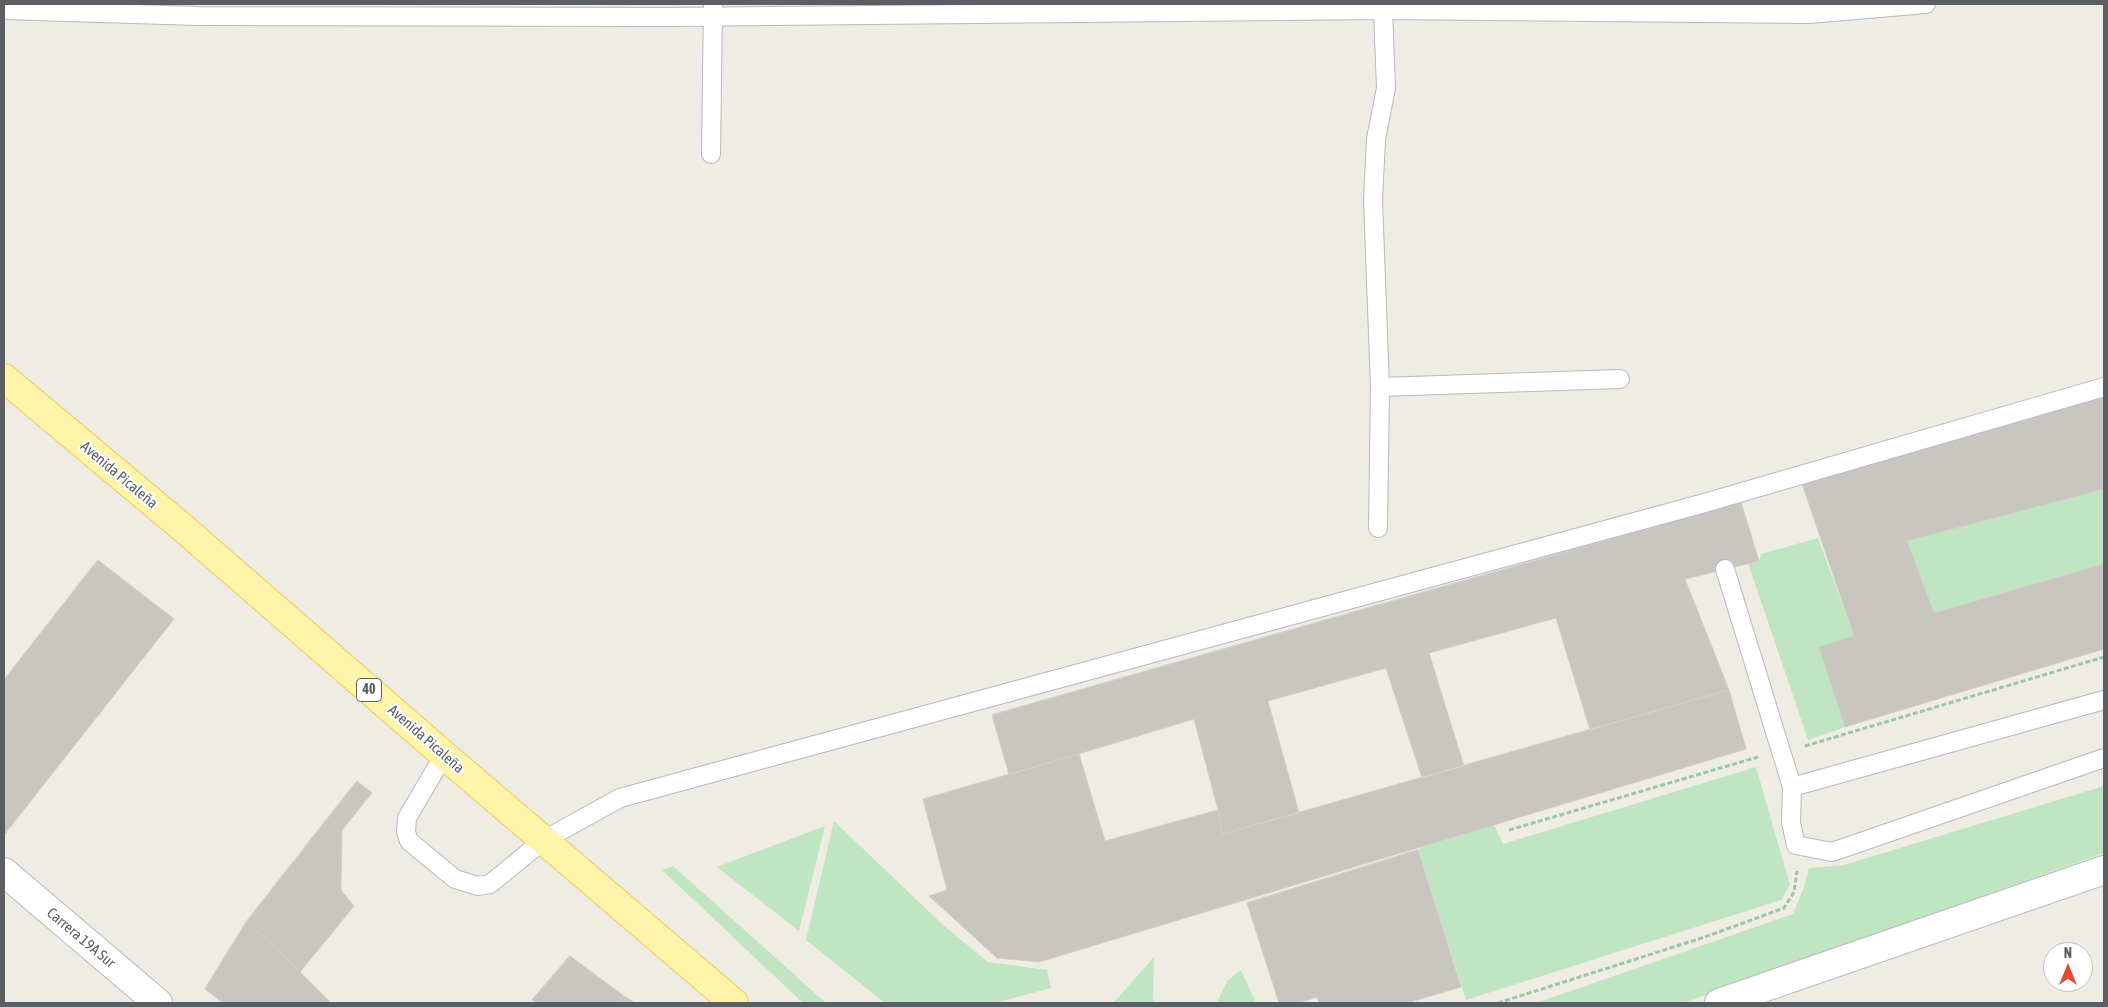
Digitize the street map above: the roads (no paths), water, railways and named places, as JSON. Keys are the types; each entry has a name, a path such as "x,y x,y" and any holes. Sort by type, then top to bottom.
{"main road":[{"name":"Avenida Picaleña","path":"4,378 183,528 444,755 734,1003"}],"street":[{"path":"1719,1003 2104,870"},
{"name":"Carrera 19A Sur","path":"4,872 158,1003"}],"lane":[{"path":"4,10 198,16 713,10 1383,10 1429,7 1809,14 1926,4"},
{"path":"711,154 713,10"},
{"path":"1378,528 1380,387 1373,200 1376,139 1386,88 1383,10"},
{"path":"1380,387 1620,379"},
{"path":"444,755 407,818 406,832 410,841 455,879 478,886 490,884 544,840 620,798 1702,508 2104,387"},
{"path":"1724,569 1792,787 1791,823 1796,845 1832,852 2104,758"},
{"path":"1792,787 2104,700"}]}
